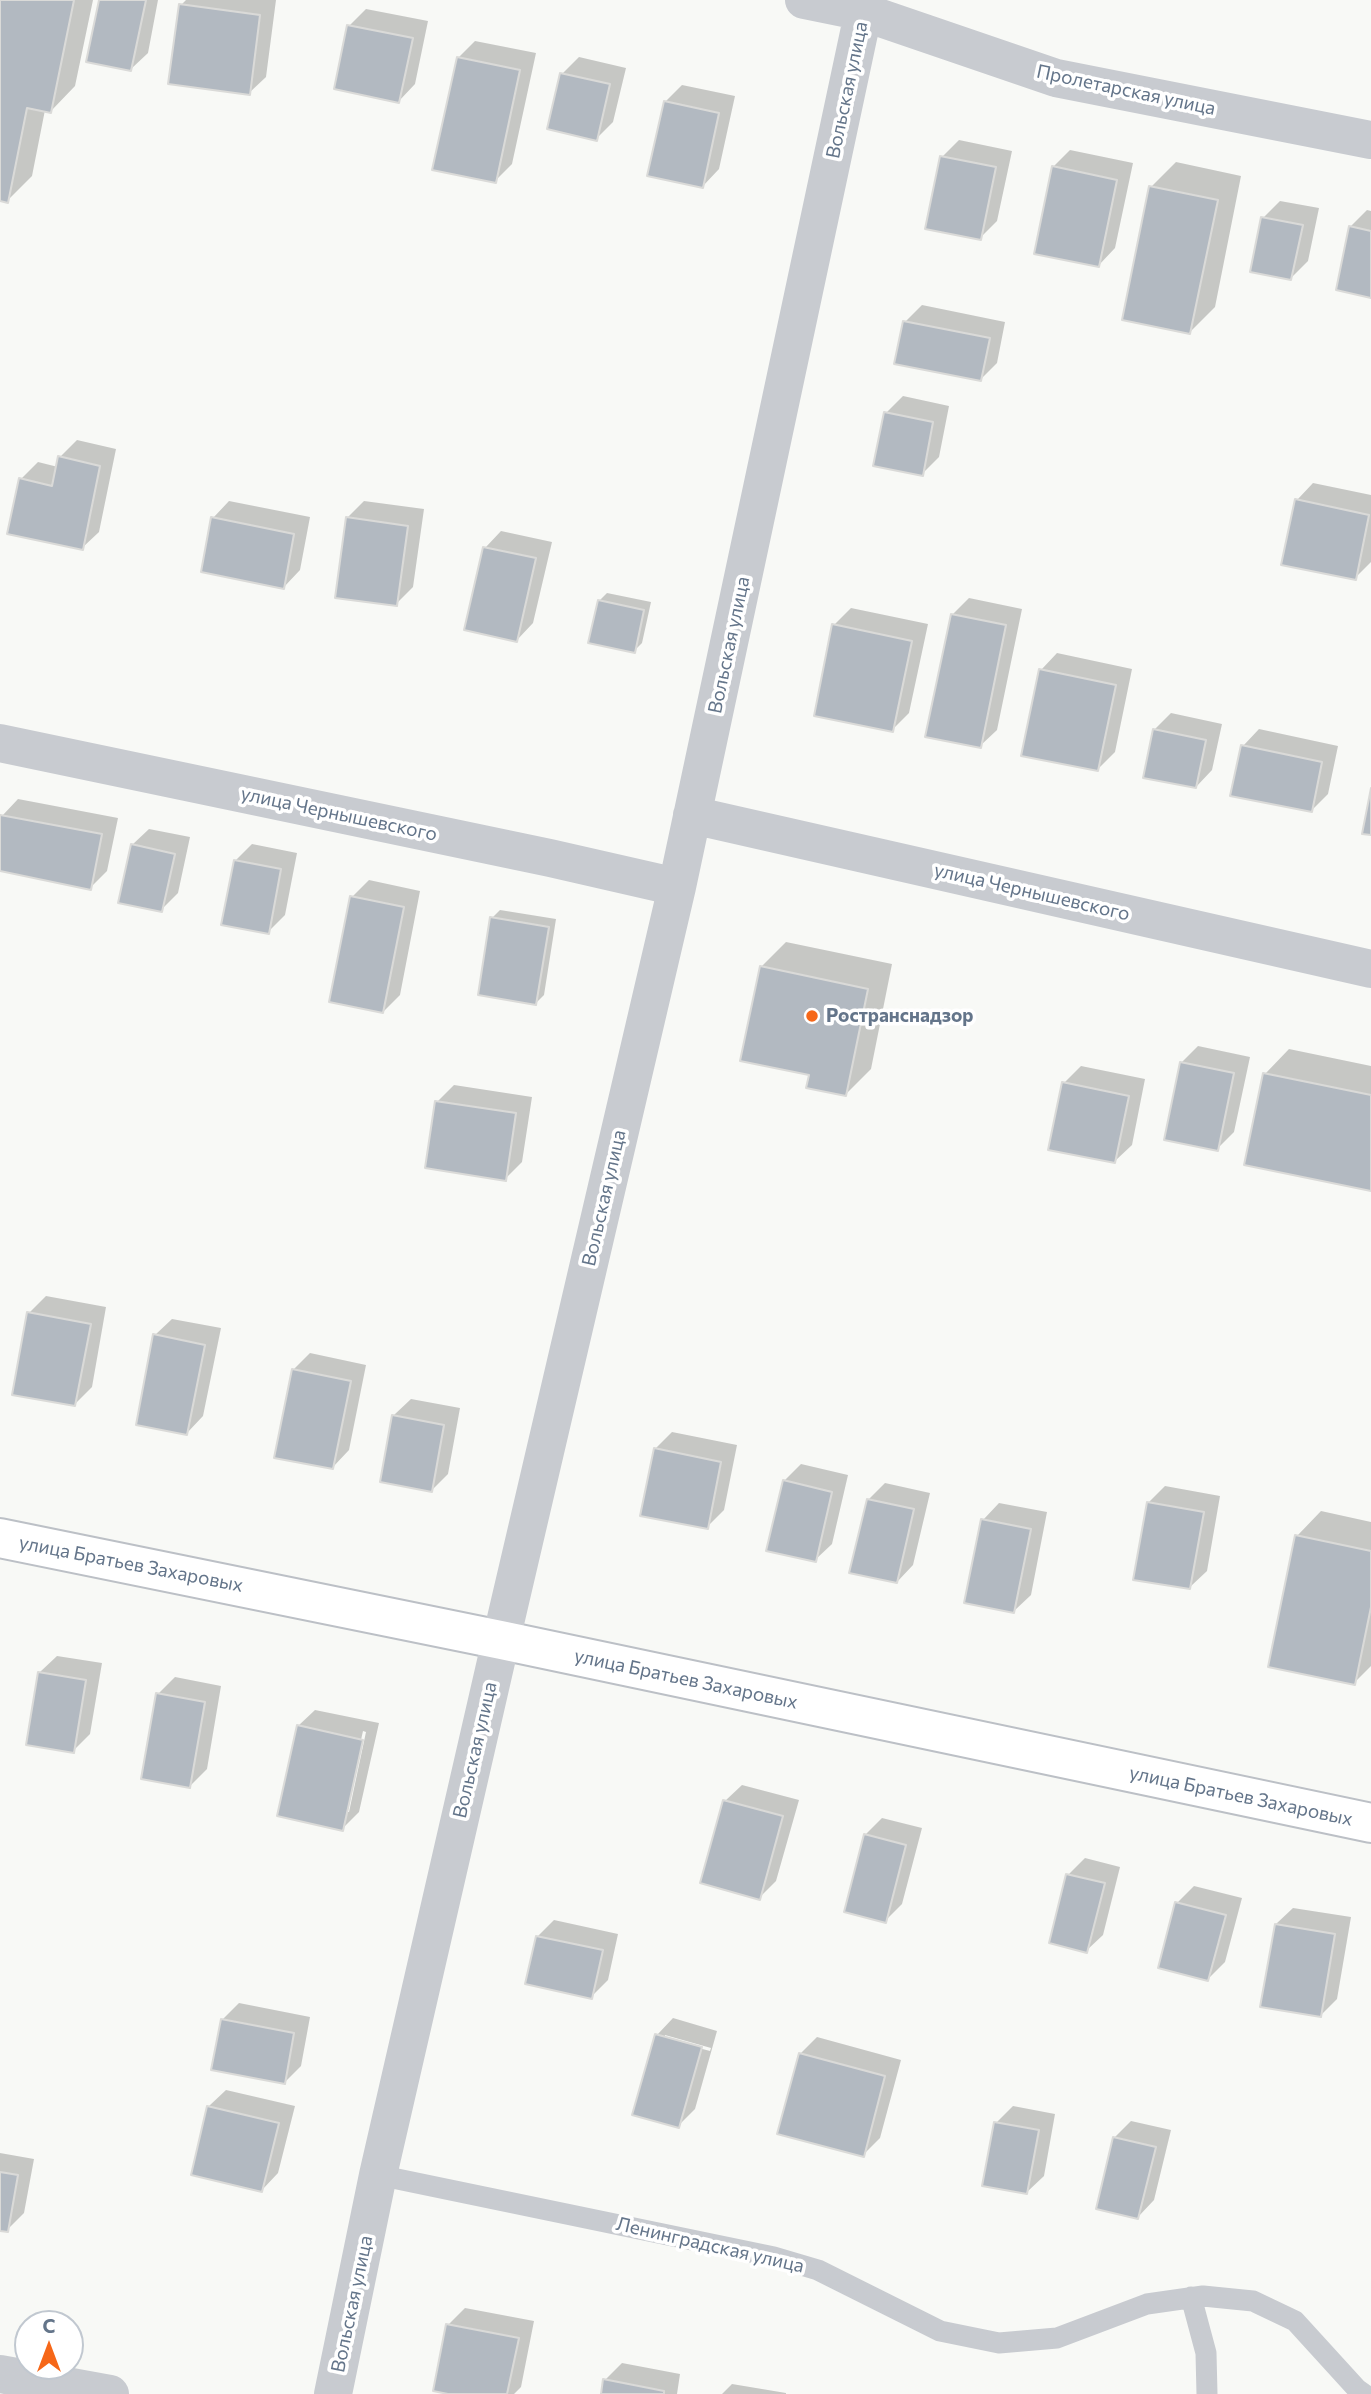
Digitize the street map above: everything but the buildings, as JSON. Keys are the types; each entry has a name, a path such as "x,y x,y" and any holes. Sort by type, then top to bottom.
{"main road":[{"name":"улица Братьев Захаровых","path":"0,1538 1371,1823"}],"street":[{"name":"Пролетарская улица","path":"804,0 865,6 1056,78 1371,140"},
{"name":"Вольская улица","path":"333,2394 379,2175 500,1640 677,887 865,6"},
{"name":"улица Чернышевского","path":"0,743 677,887"},
{"name":"улица Чернышевского","path":"692,815 1371,969"},
{"path":"0,2374 110,2394"}],"lane":[{"name":"Ленинградская улица","path":"379,2175 775,2257 818,2270 940,2331 999,2343 1057,2338 1147,2304 1203,2296 1253,2301 1295,2321 1364,2394"},
{"path":"1191,2297 1206,2353 1207,2394"}],"place":[{"name":"Ространснадзор","path":"812,1016"}]}
